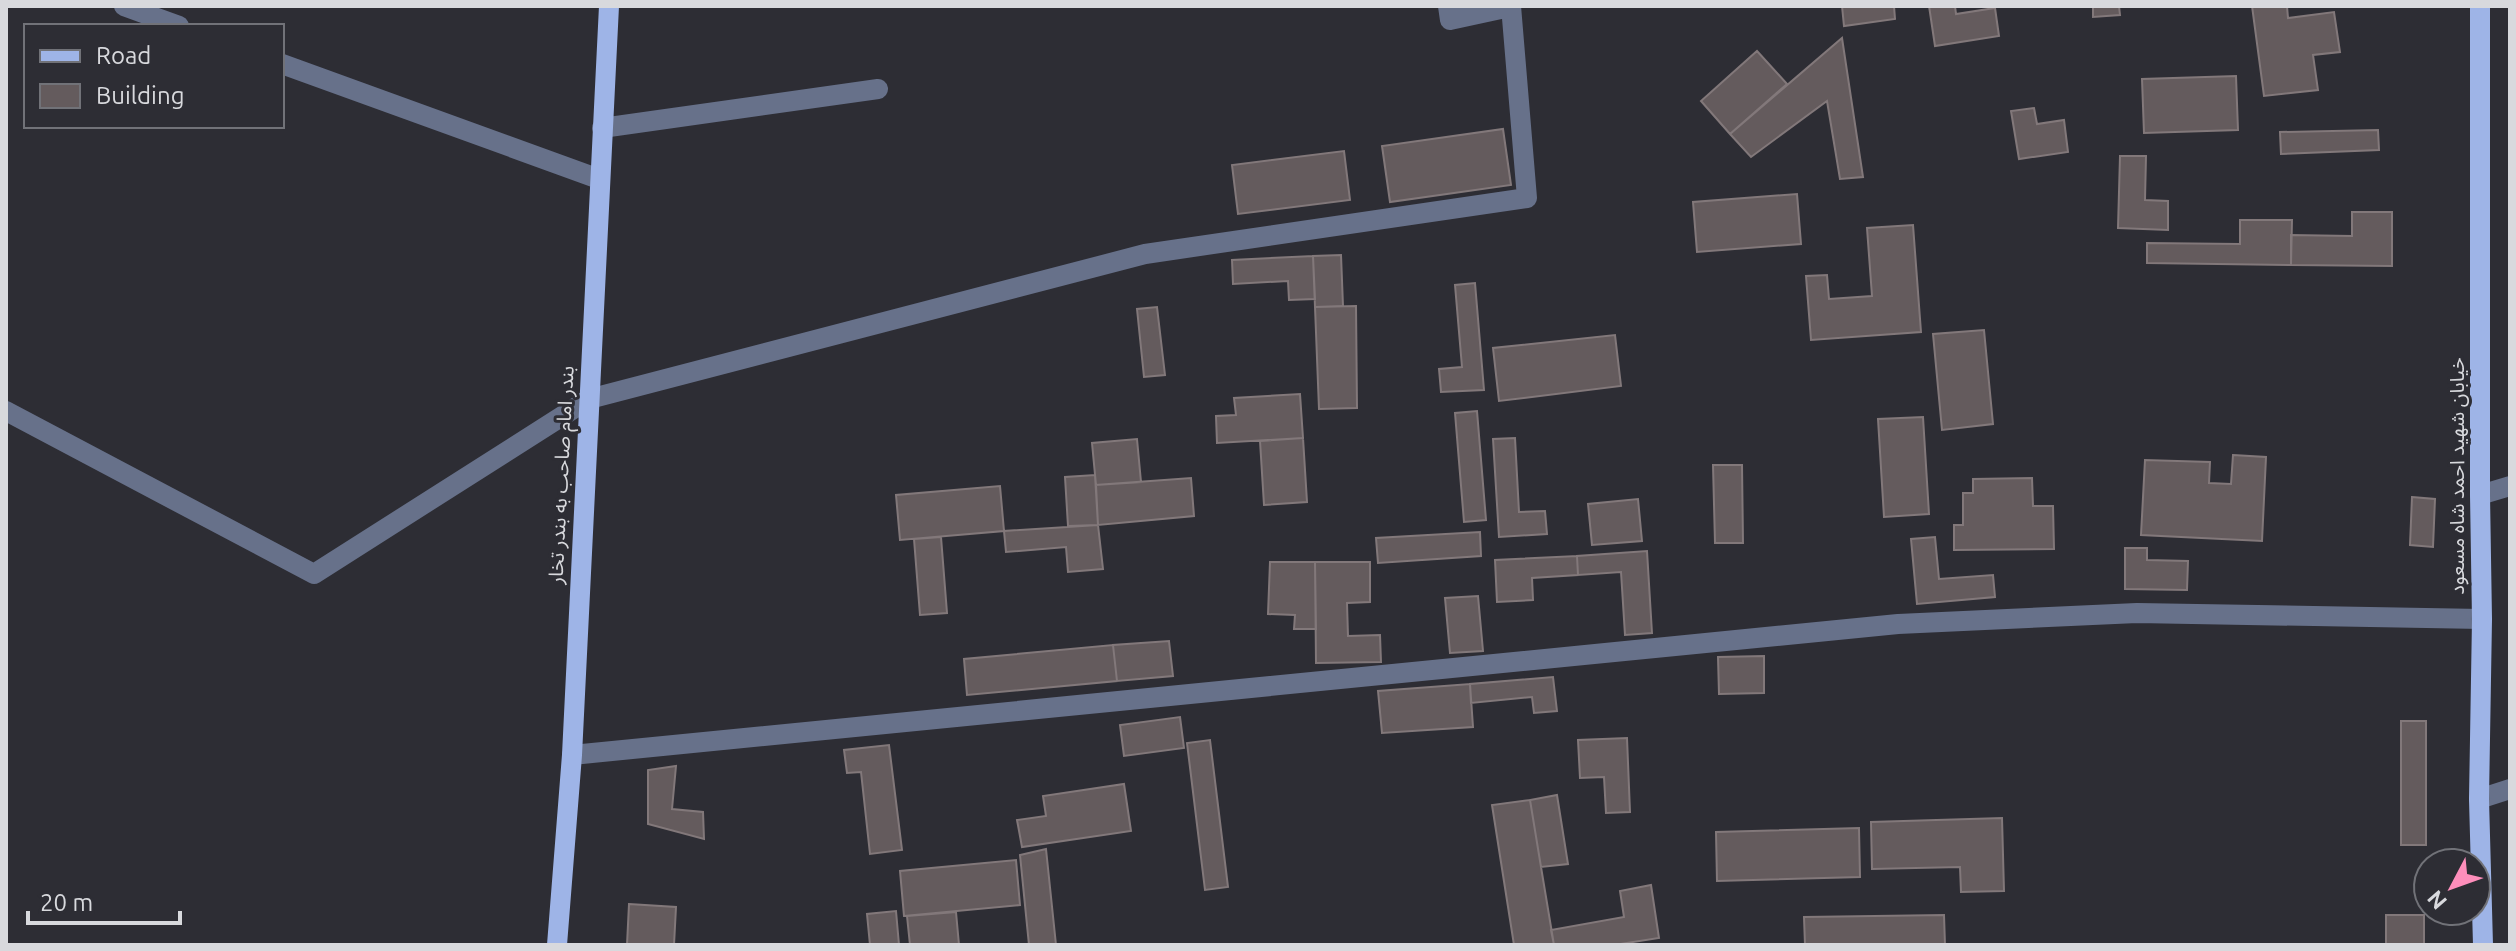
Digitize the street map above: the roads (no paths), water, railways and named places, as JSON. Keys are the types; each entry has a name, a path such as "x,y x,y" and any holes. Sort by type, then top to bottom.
{"main road":[{"name":"بندر امام صاحب به بندر تخار","path":"557,945 572,755 609,6"},
{"name":"خیابان شهید احمد شاه مسعود","path":"2480,6 2482,619 2479,799 2483,945"}],"street":[{"path":"124,6 174,24"},
{"path":"6,411 314,574 589,399 1145,254 1527,198 1510,7 1450,20 1448,6"},
{"path":"284,65 599,179"},
{"path":"602,128 878,89"},
{"path":"2480,495 2510,486"},
{"path":"572,755 1898,624 2137,613 2482,619"},
{"path":"2479,799 2510,789"}]}
